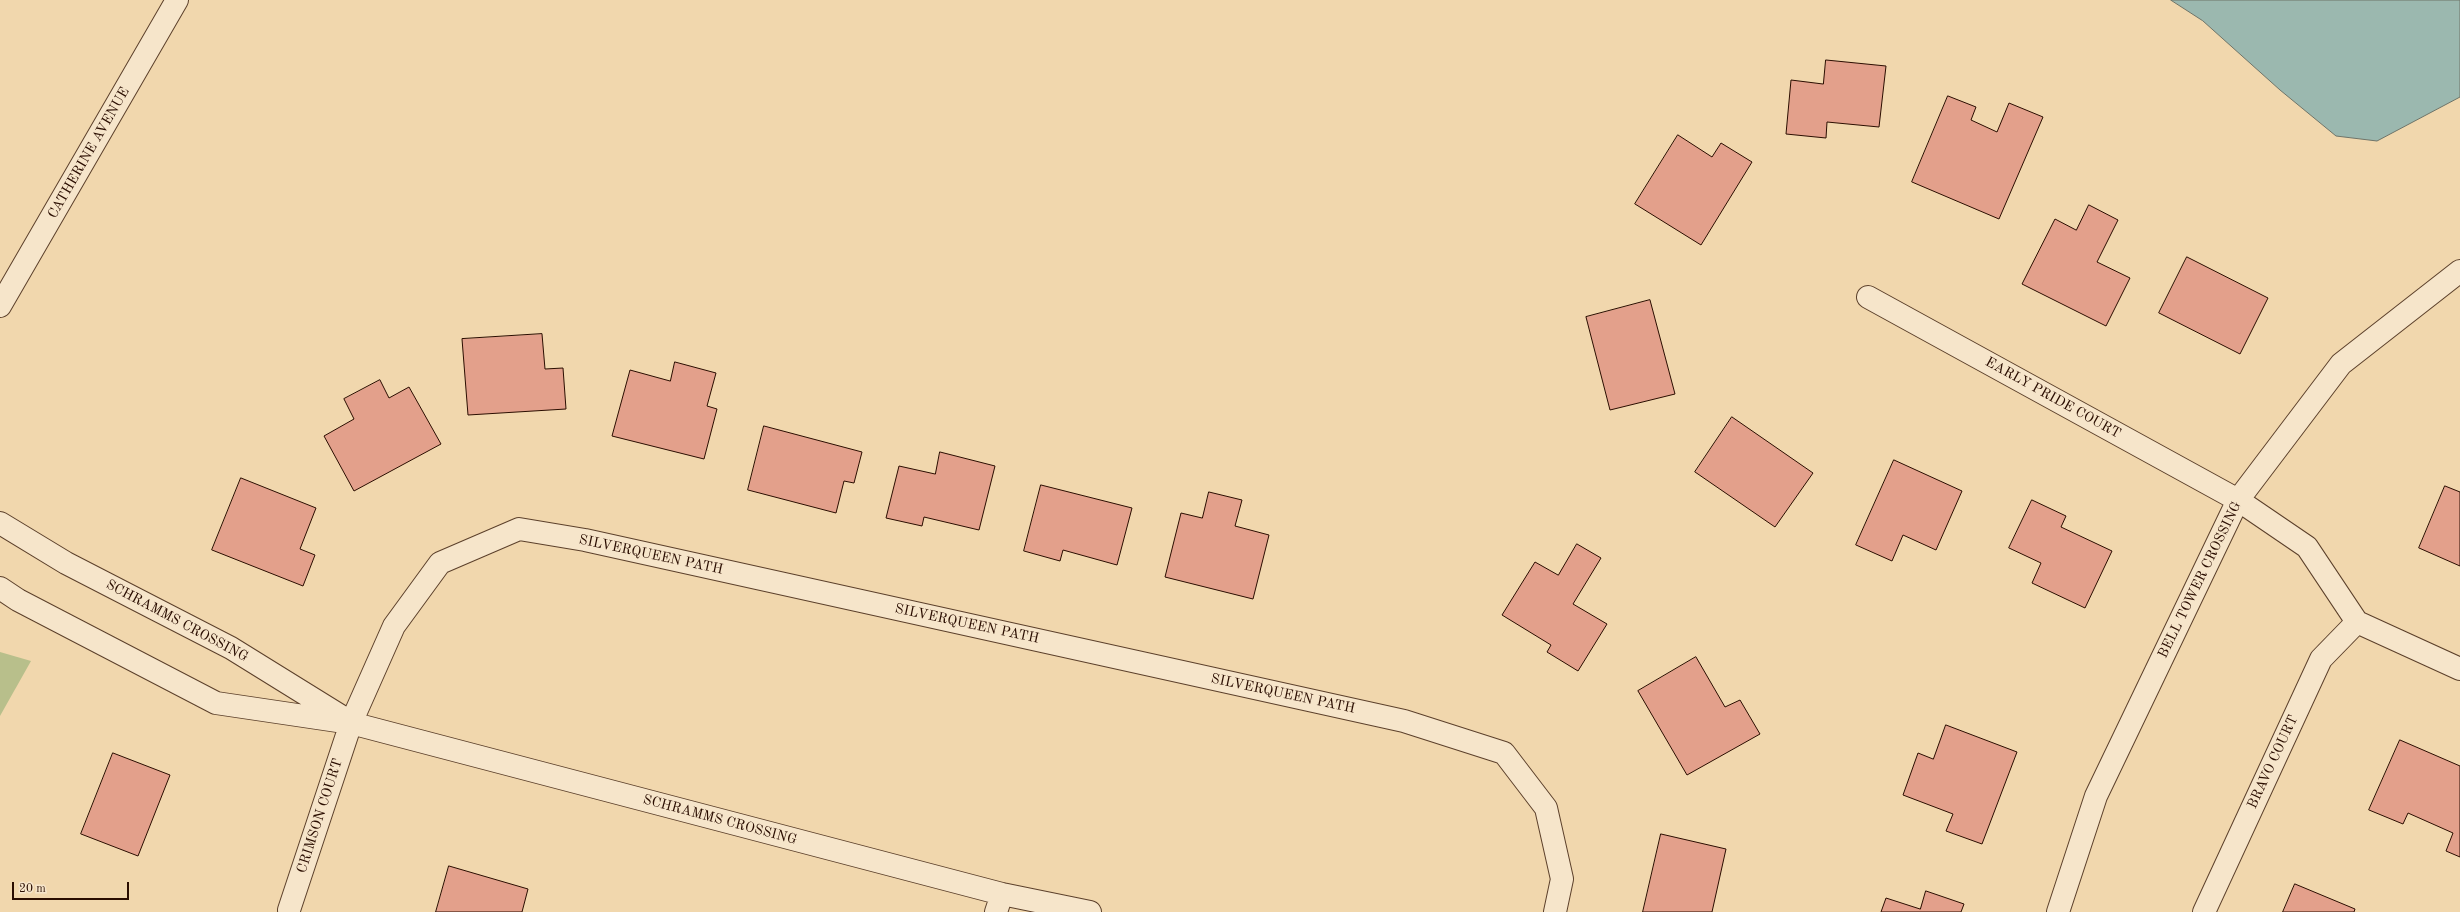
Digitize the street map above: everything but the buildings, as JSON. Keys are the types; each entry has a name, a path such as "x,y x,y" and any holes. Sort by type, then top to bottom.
{"street":[{"name":"CATHERINE AVENUE","path":"0,306 177,0"},
{"name":"BELL TOWER CROSSING","path":"2058,912 2096,796 2238,500 2341,364 2460,271"},
{"name":"EARLY PRIDE COURT","path":"1868,297 2238,500 2307,547 2357,622"},
{"name":"SCHRAMMS CROSSING","path":"0,523 66,563 231,648 351,723"},
{"name":"SILVERQUEEN PATH","path":"351,723 394,626 440,563 518,529 585,540 1396,719 1504,753 1546,808 1562,879 1555,912"},
{"name":"SCHRAMMS CROSSING","path":"0,588 18,600 216,704 351,723 999,903 1090,912"},
{"path":"2357,622 2460,669"},
{"name":"BRAVO COURT","path":"2204,912 2321,659 2357,622"},
{"name":"CRIMSON COURT","path":"289,910 351,723"}],"green space":[{"path":"0,652 31,661 0,716"}],"water":[{"path":"2171,0 2460,0 2460,97 2377,141 2336,136 2280,90 2203,21"}]}
